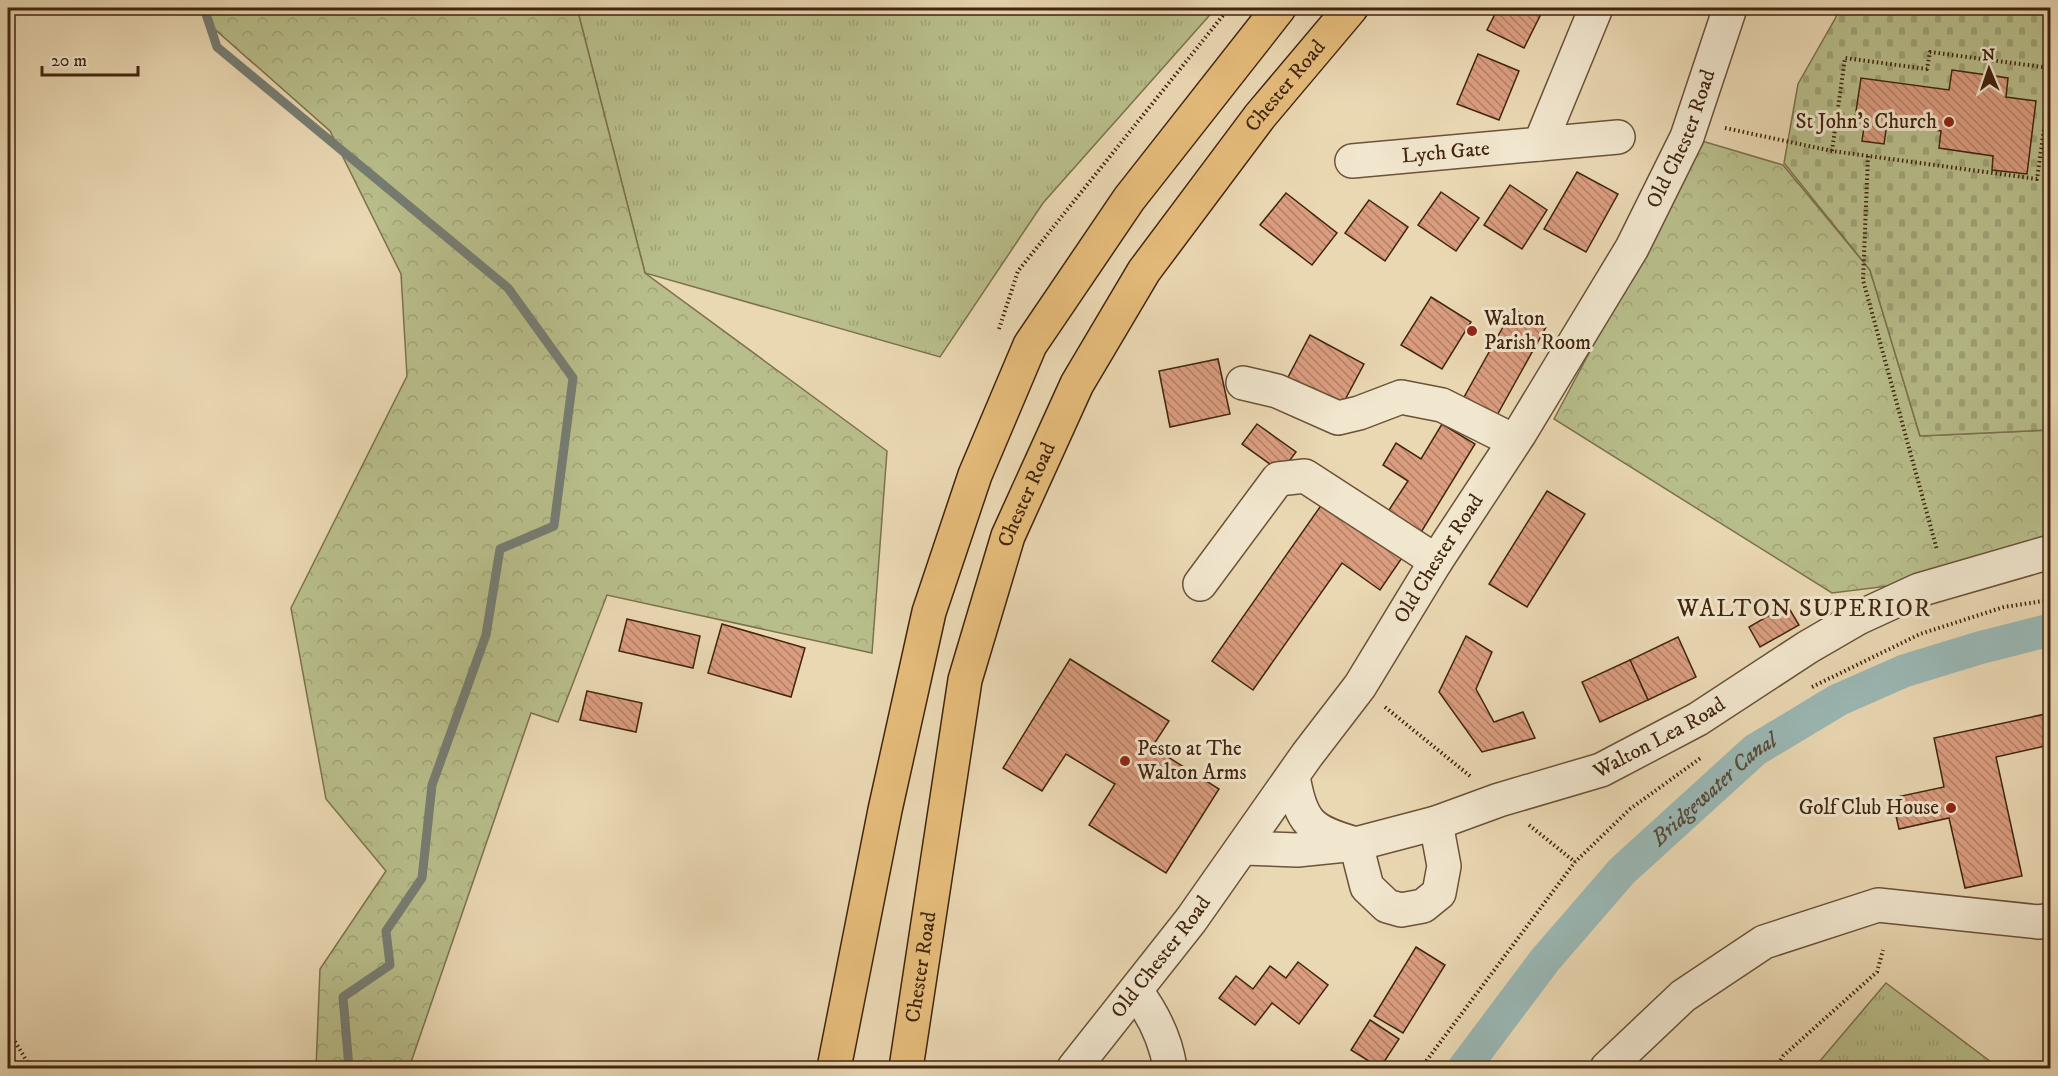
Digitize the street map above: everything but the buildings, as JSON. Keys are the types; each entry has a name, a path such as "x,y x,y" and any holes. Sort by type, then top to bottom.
{"highway":[{"path":"834,1068 885,810 929,612 975,475 1030,345 1129,199 1279,8"},
{"name":"Chester Road","path":"906,1068 965,680 1008,536 1077,384 1144,271 1260,116 1350,8"}],"street":[{"path":"1540,144 1596,8"},
{"name":"Old Chester Road","path":"1074,1068 1191,920 1360,686 1436,561 1514,441 1632,248 1688,137 1730,8"},
{"name":"Lych Gate","path":"1352,161 1618,136"},
{"path":"1244,383 1277,391 1338,418 1359,413 1401,397 1443,405 1514,441"},
{"path":"1200,584 1278,479 1305,476 1436,561"},
{"name":"Walton Lea Road","path":"1244,848 1297,850 1356,844 1436,823 1499,800 1601,770 1698,719 1808,647 1858,618 1919,590 2050,552"},
{"path":"1293,776 1298,802 1309,823 1335,839 1356,844 1367,887 1388,906 1401,910 1423,906 1439,893 1444,866 1436,823"},
{"path":"1607,1068 1683,996 1764,942 1878,905 2038,922 2050,920"},
{"path":"1136,991 1149,1008 1162,1035 1170,1068"}],"path":[{"path":"1832,151 1845,58 1927,69 1930,52 2050,68"},
{"path":"1693,119 1832,151 2037,179 2050,86"},
{"path":"1868,156 1863,280 1946,582"},
{"path":"1802,693 1920,634 2004,607 2050,600"},
{"path":"1360,686 1575,862"},
{"path":"1421,1068 1575,862 1630,809 1708,753"},
{"path":"1776,1068 1783,1056 1877,972 1883,950"},
{"path":"8,1030 31,1068"}],"green space":[{"path":"203,8 577,8 645,273 887,451 872,653 607,595 558,722 531,713 409,1068 316,1068 320,969 386,871 326,799 291,608 407,376 401,274 330,131 210,25"},
{"path":"577,8 1216,8 1043,203 940,357 645,273"},
{"path":"1837,8 2050,8 2050,430 1920,436 1870,270 1784,163 1798,84 1836,17"},
{"path":"1702,141 1783,165 1870,270 1920,436 2050,430 2050,566 1832,593 1554,419"},
{"path":"1886,983 1999,1068 1814,1068"}],"waterway":[{"path":"204,8 217,47 508,288 573,378 554,526 500,549 486,635 432,785 422,878 386,931 390,965 343,997 349,1068"},
{"name":"Bridgewater Canal","path":"1464,1068 1545,960 1622,871 1755,750 1838,700 1904,671 1979,648 2050,630"}],"place":[{"name":"St John's Church","path":"1949,122"},
{"name":"Walton Parish Room","path":"1472,331"},
{"name":"Pesto at The Walton Arms","path":"1125,761"},
{"name":"Golf Club House","path":"1951,808"}],"district":[{"name":"WALTON SUPERIOR","path":"1804,609"}]}
